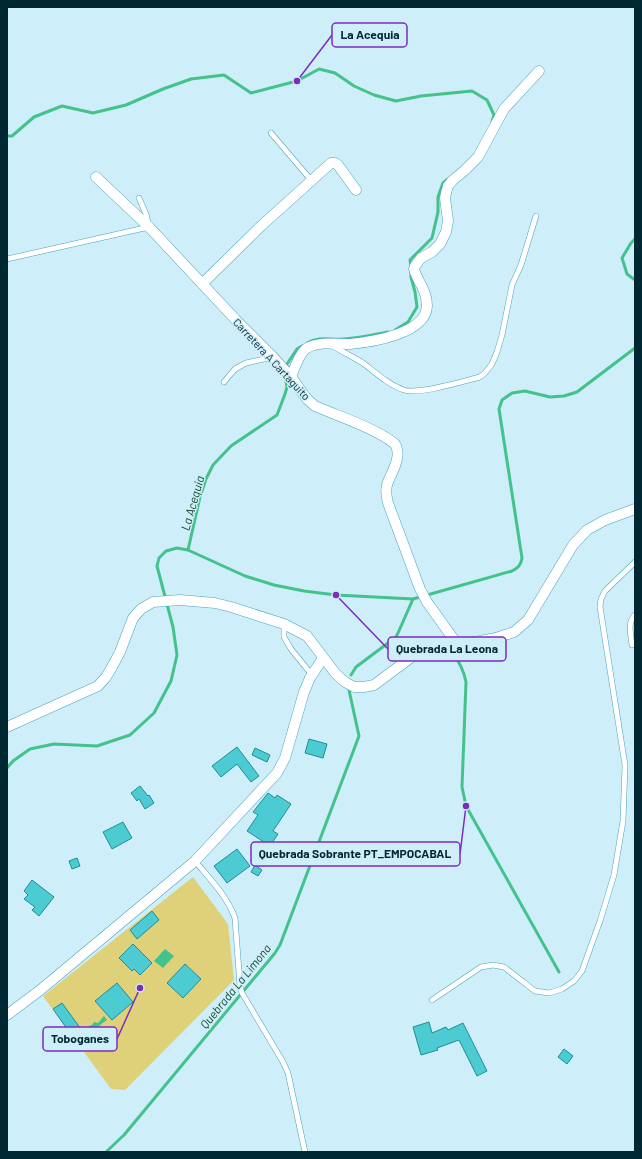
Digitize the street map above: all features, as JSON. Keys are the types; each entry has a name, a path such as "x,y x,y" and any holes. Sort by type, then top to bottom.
{"street":[{"path":"291,377 296,362 306,348 315,345 350,344 385,338 409,330 422,319 427,308 426,294 414,269 421,258 432,252 440,244 446,232 448,221 445,198 448,186 478,157 504,109 539,71"},
{"path":"202,284 261,226 331,163 338,164 356,190"},
{"name":"Carretera A Cartaguito","path":"96,177 149,227 291,377 315,406 375,431 395,444 397,458 387,483 385,494 420,589 427,602 457,644"},
{"path":"7,727 98,686 106,677 120,652 133,618 141,609 153,602 180,600 215,603 284,624 306,636 336,674 345,682 354,687 364,688 374,685 422,650 491,639 514,632 528,620 573,545 587,530 605,520 635,509"},
{"path":"7,1015 39,992 195,861 277,773 285,758 304,692 312,675 323,658"}],"lane":[{"path":"271,134 311,180"},
{"path":"7,259 149,227 146,214 139,198"},
{"path":"328,344 362,363 386,381 405,390 427,390 480,377 492,364 502,335 512,285 521,265 536,216"},
{"path":"224,382 235,369 246,363 273,358"},
{"path":"432,1000 482,967 493,965 504,967 535,991 549,992 562,989 574,982 582,971 600,922 614,875 623,821 625,765 600,607 601,599 605,591 635,562"},
{"path":"632,645 630,622 635,615"},
{"path":"284,624 284,637 291,649 312,675"},
{"path":"195,861 226,898 232,908 235,918 240,986 242,993 288,1073 305,1152"}],"shaded area":[{"path":"193,877 228,924 234,980 125,1090 111,1089 43,996"},
{"path":"165,949 174,956 163,968 154,961"},
{"path":"104,1016 107,1020 96,1029 95,1033 92,1034 89,1032 89,1026 94,1022 98,1023"}],"building":[{"path":"309,739 327,744 323,758 305,753"},
{"path":"237,747 259,776 251,782 237,764 221,777 212,766"},
{"path":"255,748 270,755 267,762 252,755"},
{"path":"140,786 148,796 149,795 154,803 145,809 139,799 137,801 131,793"},
{"path":"268,793 275,798 277,795 291,804 273,831 278,834 270,846 247,831 258,815 253,812"},
{"path":"123,822 132,838 112,849 103,832"},
{"path":"237,849 250,866 227,883 214,866"},
{"path":"77,858 80,866 72,869 69,861"},
{"path":"255,865 262,870 258,876 251,872"},
{"path":"32,880 54,897 39,916 32,910 35,907 24,899 28,895 24,891"},
{"path":"152,911 159,920 137,939 130,930"},
{"path":"133,944 152,963 140,975 134,969 132,971 119,958"},
{"path":"185,964 201,979 183,998 167,983"},
{"path":"117,983 133,1002 112,1020 95,1001"},
{"path":"62,1003 86,1036 77,1043 53,1009"},
{"path":"429,1022 432,1033 446,1027 448,1030 463,1023 487,1071 477,1076 459,1040 437,1048 438,1050 421,1055 413,1027"},
{"path":"564,1049 573,1056 567,1064 558,1057"}],"waterway":[{"name":"La Acequia","path":"7,136 12,136 34,117 62,106 93,113 126,105 191,79 224,75 251,93 297,81 319,69 335,73 354,86 374,95 396,101 421,96 472,91 487,100 494,115 492,122"},
{"name":"La Acequia","path":"411,266 410,260 432,238 438,212 438,197 443,183 448,179"},
{"path":"635,239 622,258 627,274 635,280"},
{"name":"La Acequia","path":"395,330 408,322 417,307 411,272"},
{"name":"La Acequia","path":"307,343 321,339 350,339 388,332"},
{"name":"La Acequia","path":"287,364 297,349 302,346"},
{"path":"7,768 13,761 30,749 54,744 97,746 130,735 154,713 171,681 177,655 173,627 157,566 159,558 166,551 177,548 188,550 245,576 274,585 304,591 336,595 413,599 516,569 522,558 499,409 502,400 512,393 525,391 550,397 564,396 577,392 635,348"},
{"name":"La Acequia","path":"188,550 200,497 206,479 213,465 231,446 277,415 287,387 285,375"},
{"name":"Quebrada La Limona","path":"351,675 356,667 396,637 413,599"},
{"path":"452,651 459,662 466,682 462,787 466,806 559,972"},
{"name":"Quebrada La Limona","path":"106,1152 124,1135 275,953 280,945 359,736 349,690"}],"place":[{"name":"La Acequia","path":"297,81"},
{"name":"Quebrada La Leona","path":"336,595"},
{"name":"Quebrada Sobrante PT_EMPOCABAL","path":"466,806"},
{"name":"Toboganes","path":"140,988"}]}
